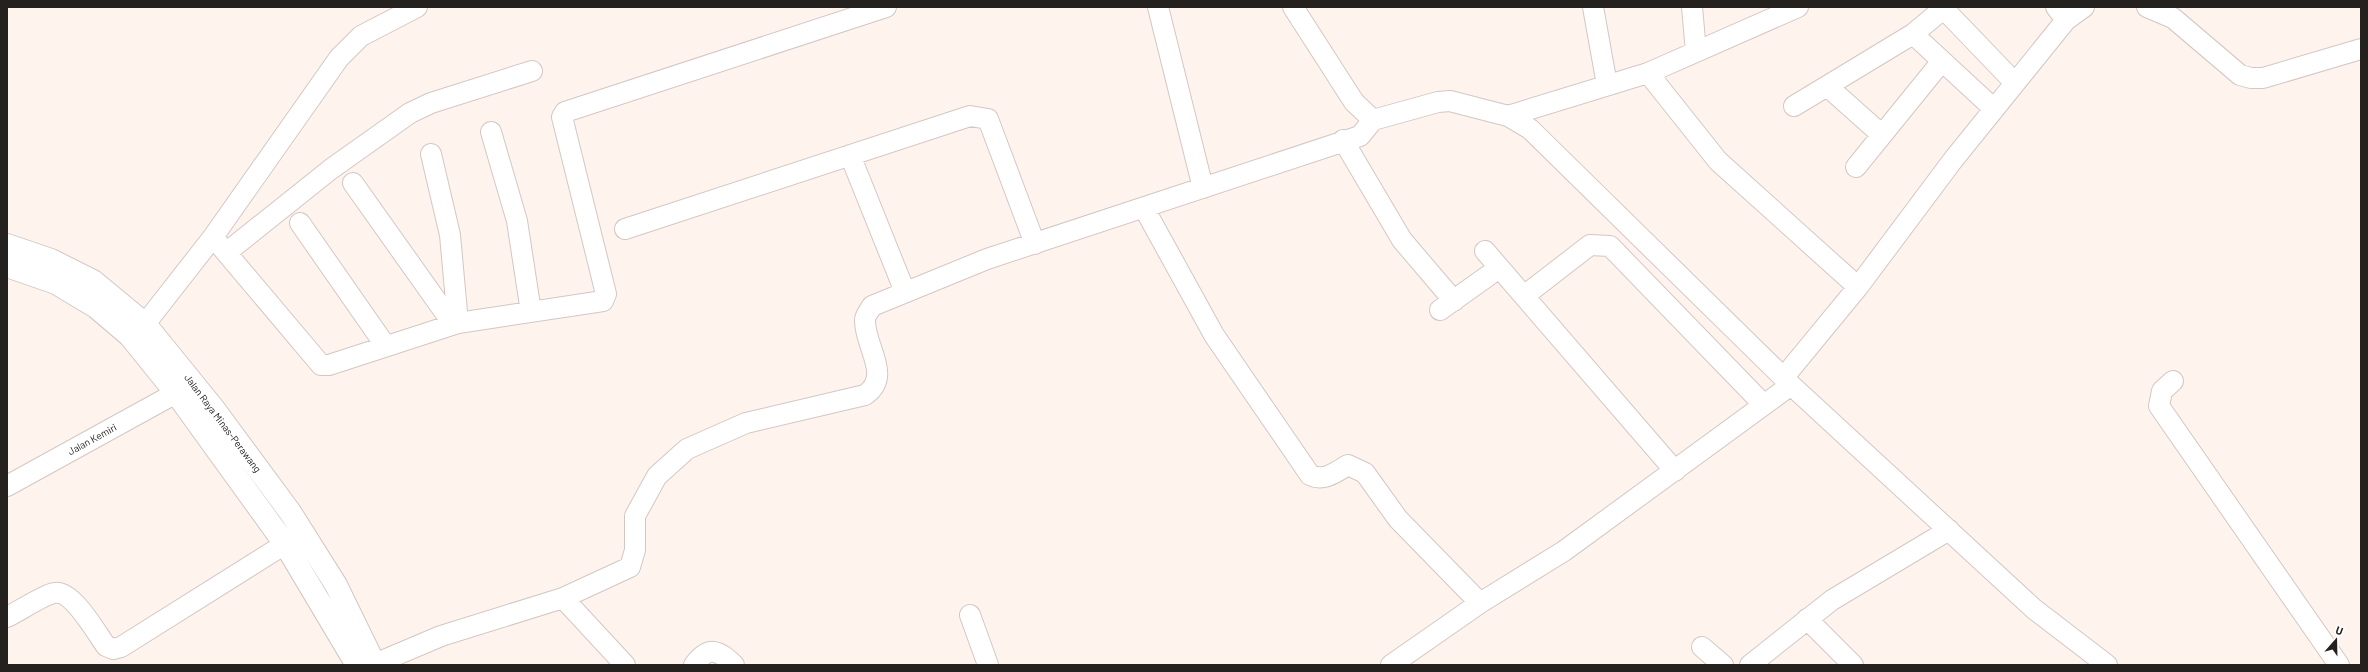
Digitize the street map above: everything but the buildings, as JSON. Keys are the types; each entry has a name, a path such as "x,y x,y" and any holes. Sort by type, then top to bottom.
{"main road":[{"name":"Jalan Raya Minas-Perawang","path":"7,245 51,260 92,281 145,324 214,409 290,512 336,585 369,665"},
{"name":"Jalan Raya Minas-Perawang","path":"7,266 56,284 96,307 130,336 176,393 285,544 369,665"}],"street":[{"path":"145,324 213,237 338,58 361,36 417,7"},
{"path":"213,237 319,364 329,364 455,324 603,301 606,296 562,117 565,112 886,7"},
{"path":"1158,7 1202,188"},
{"path":"1293,7 1354,102 1373,120"},
{"path":"1594,7 1607,86"},
{"path":"1692,7 1696,52"},
{"path":"1508,116 1648,73 1770,21 1798,7"},
{"path":"1391,665 1480,603 1564,551 1764,405 1787,381 2015,83 2061,14 2084,7"},
{"path":"2147,7 2173,18 2240,75 2251,78 2263,78 2361,49"},
{"path":"1794,106 1912,34 1943,8 2015,83"},
{"path":"1912,34 1994,109"},
{"path":"1856,167 1942,61"},
{"path":"227,252 331,168 410,113 431,103 532,71"},
{"path":"1648,73 1718,161 1858,287"},
{"path":"1827,86 1882,135"},
{"path":"369,665 441,636 563,598 630,567 634,550 635,516 657,476 687,450 746,423 865,395 874,389 878,379 865,320 872,306 987,259 1144,208 1343,140 1360,136 1373,120 1438,102 1450,101 1508,116 1530,129 1787,381 2034,609 2107,665"},
{"path":"625,229 970,116 979,116 988,119 1035,244"},
{"path":"491,132 517,221 531,312"},
{"path":"1343,140 1402,240 1447,305 1500,268"},
{"path":"431,154 450,234 455,324"},
{"path":"850,155 905,292"},
{"path":"353,183 455,324"},
{"path":"1144,208 1214,335 1310,475 1316,478 1326,477 1348,465 1365,473 1398,520 1480,603"},
{"path":"300,223 386,345"},
{"path":"1524,296 1590,245 1610,246 1764,405"},
{"path":"1485,251 1675,471"},
{"path":"2173,381 2162,391 2159,406 2339,665"},
{"name":"Jalan Kemiri","path":"7,486 176,393"},
{"path":"1750,665 1832,600 1949,530"},
{"path":"7,617 54,592 66,594 74,602 106,646 113,649 121,647 285,544"},
{"path":"563,598 625,665"},
{"path":"970,615 988,665"},
{"path":"1807,620 1853,665"},
{"path":"1702,647 1723,665"},
{"path":"694,665 702,655 712,651 722,654 734,665"}]}
